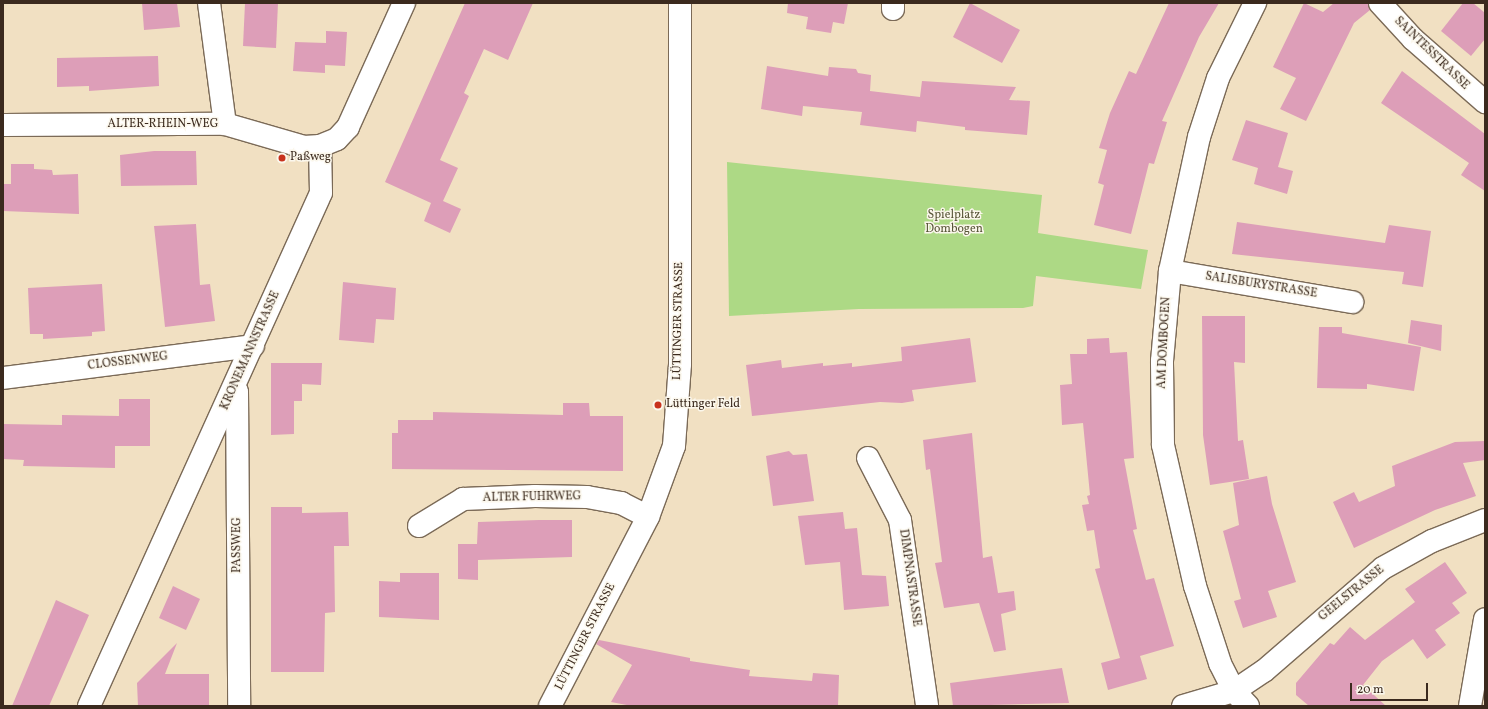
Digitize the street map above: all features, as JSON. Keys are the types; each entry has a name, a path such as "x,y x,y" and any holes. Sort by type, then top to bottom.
{"street":[{"path":"209,3 225,124"},
{"path":"320,146 337,139 348,127 404,3"},
{"name":"LÜTTINGER STRASSE","path":"550,706 648,517 674,446 680,364 680,3"},
{"name":"AM DOMBOGEN","path":"1241,699 1220,663 1195,586 1163,445 1162,361 1170,271 1184,195 1218,78 1256,3"},
{"name":"SAINTESSTRASSE","path":"1380,3 1413,39 1485,102"},
{"name":"ALTER-RHEIN-WEG","path":"3,125 225,124 304,147 320,146"},
{"name":"KRONEMANNSTRASSE","path":"89,706 237,384 321,193 320,146"},
{"name":"SALISBURYSTRASSE","path":"1170,271 1352,302"},
{"name":"CLOSSENWEG","path":"3,378 253,346"},
{"name":"PASSWEG","path":"237,384 239,706"},
{"name":"DIMPNASTRASSE","path":"868,458 900,520 927,706"},
{"name":"ALTER FUHRWEG","path":"419,526 463,499 535,496 587,497 620,503 648,517"},
{"name":"GEELSTRASSE","path":"1183,706 1241,699 1264,670 1383,568 1432,541 1485,520"},
{"path":"1470,706 1485,619"}],"green space":[{"name":"Spielplatz Dombogen","path":"727,162 1042,195 1038,233 1148,250 1141,289 1036,276 1033,306 1023,308 859,309 729,316"}],"building":[{"path":"142,3 177,3 180,27 144,30"},
{"path":"245,3 278,3 276,48 243,46"},
{"path":"465,3 533,3 508,60 484,49 464,93 469,96 440,160 458,168 443,201 461,209 450,233 424,221 431,203 385,182"},
{"path":"788,3 848,3 844,24 833,22 831,33 806,29 808,17 787,13"},
{"path":"970,3 1020,30 1002,63 953,37"},
{"path":"1169,3 1219,3 1199,37 1162,121 1167,122 1154,164 1149,163 1131,234 1094,225 1104,185 1098,183 1107,150 1099,148 1110,113 1129,71 1136,74"},
{"path":"1304,3 1323,12 1334,3 1368,3 1370,10 1354,23 1306,121 1280,109 1296,78 1273,67"},
{"path":"1463,3 1473,3 1485,13 1485,39 1471,56 1441,31"},
{"path":"326,31 347,32 345,66 325,65 325,73 293,71 295,42 326,43"},
{"path":"158,56 159,86 89,91 89,86 57,87 57,58"},
{"path":"767,66 828,76 829,67 856,69 858,73 871,75 870,91 920,97 922,81 1016,87 1009,100 1030,101 1027,135 965,130 965,127 917,121 916,132 860,125 862,112 803,106 802,116 761,109"},
{"path":"1402,71 1485,134 1485,191 1461,175 1469,163 1381,103"},
{"path":"1246,120 1288,133 1278,167 1293,171 1287,194 1254,184 1258,168 1232,160"},
{"path":"154,151 196,151 197,185 121,186 120,155"},
{"path":"11,164 34,164 34,169 52,170 53,175 78,174 79,214 3,211 3,184 11,184"},
{"path":"1237,222 1385,243 1389,225 1431,231 1423,287 1402,284 1404,272 1232,254"},
{"path":"196,224 200,285 210,284 215,321 165,327 154,226"},
{"path":"343,282 396,288 394,320 376,319 374,343 339,340"},
{"path":"102,284 105,331 92,332 92,336 43,339 43,334 30,334 28,288"},
{"path":"1202,316 1245,316 1245,363 1234,362 1238,441 1243,440 1249,479 1210,485 1203,435"},
{"path":"1411,320 1442,325 1441,351 1408,343"},
{"path":"1319,327 1342,327 1342,333 1421,347 1414,391 1367,384 1367,389 1317,388"},
{"path":"970,338 976,382 912,390 914,401 902,403 880,402 752,416 746,365 781,360 782,368 823,363 823,366 852,363 852,367 902,361 901,347"},
{"path":"1109,338 1110,353 1127,352 1134,458 1124,459 1137,529 1133,530 1146,580 1154,578 1174,646 1140,656 1147,679 1108,690 1101,663 1120,658 1095,569 1100,568 1094,530 1087,531 1082,505 1089,504 1087,496 1090,495 1083,423 1062,425 1060,385 1072,384 1070,354 1087,354 1087,339"},
{"path":"271,363 322,363 321,385 302,384 302,401 294,401 294,434 271,435"},
{"path":"119,399 150,399 150,446 115,446 115,468 23,466 24,460 3,459 3,424 62,425 62,415 119,416"},
{"path":"563,403 589,403 590,416 623,416 623,471 392,469 392,433 398,433 398,420 433,420 433,412 563,415"},
{"path":"972,433 983,558 992,556 998,593 1014,591 1016,610 1001,614 1006,650 994,652 979,603 944,608 935,563 942,562 930,469 926,470 923,440"},
{"path":"1485,441 1485,460 1463,463 1476,496 1435,510 1354,548 1333,502 1354,492 1359,502 1395,486 1392,466 1455,442"},
{"path":"789,451 793,455 807,454 814,501 773,506 766,456"},
{"path":"1267,476 1272,504 1296,582 1268,591 1277,617 1243,628 1234,601 1241,599 1223,531 1239,525 1233,483"},
{"path":"271,507 302,507 302,513 348,512 349,546 334,546 335,612 325,613 324,672 271,672"},
{"path":"843,512 845,529 857,528 862,575 886,576 889,606 844,610 840,562 805,565 798,516"},
{"path":"572,520 572,557 478,560 478,580 458,579 458,544 477,544 478,522"},
{"path":"1445,562 1467,593 1452,603 1460,613 1435,630 1446,645 1427,659 1413,639 1382,661 1363,685 1386,706 1309,706 1296,695 1296,683 1330,643 1334,645 1350,627 1365,640 1415,602 1405,589"},
{"path":"400,573 439,573 439,620 379,617 379,581 400,582"},
{"path":"173,586 200,599 186,630 159,618"},
{"path":"56,600 89,615 49,706 12,706"},
{"path":"599,640 690,658 690,661 750,670 749,676 812,681 813,673 839,675 838,706 632,706 611,702 632,665 596,644"},
{"path":"177,643 165,674 209,674 209,705 138,706 137,683"},
{"path":"1062,668 1069,703 953,706 950,683"}],"place":[{"name":"Paßweg","path":"282,158"},
{"name":"Lüttinger Feld","path":"658,405"}]}
